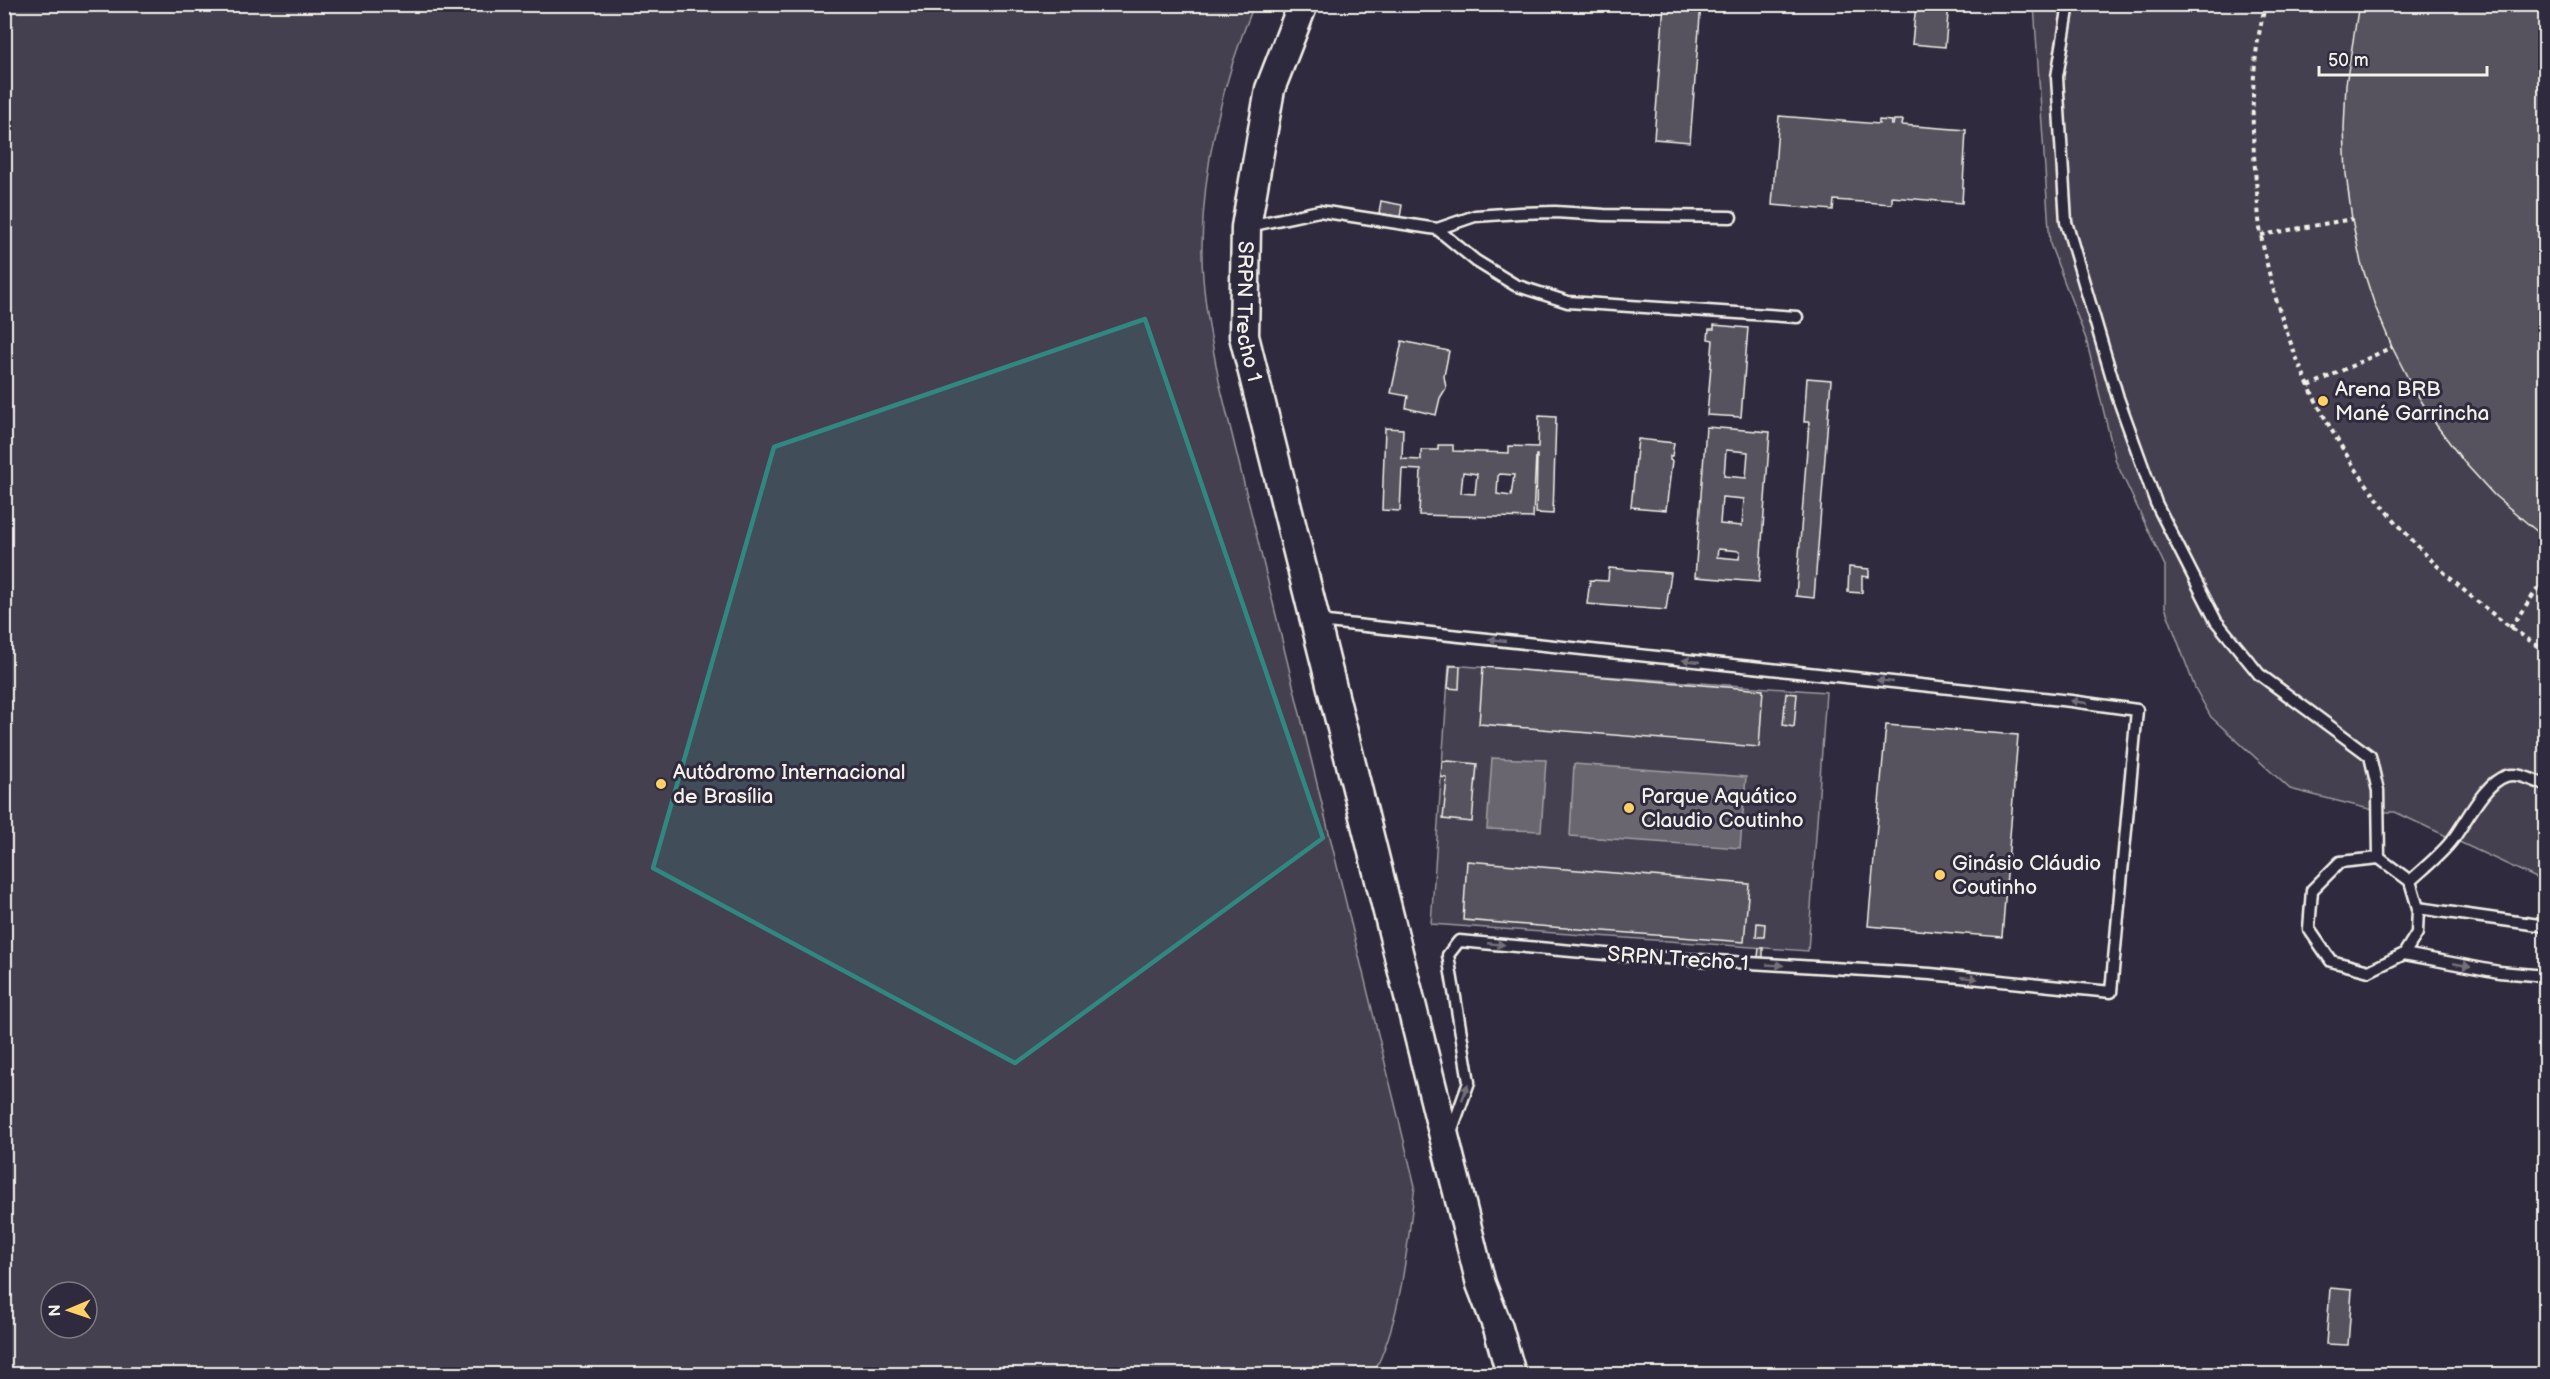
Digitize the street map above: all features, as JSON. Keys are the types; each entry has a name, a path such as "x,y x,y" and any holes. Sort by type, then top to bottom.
{"main road":[{"name":"SRPN Trecho 1","path":"1303,4 1270,89 1246,227 1244,336 1481,1284 1512,1374"},
{"name":"SRPN Trecho 1","path":"1481,1284 1491,1374"}],"lane":[{"path":"2069,4 2057,77 2066,222 2118,398 2156,503 2216,621 2259,674 2370,756 2378,791 2379,858"},
{"path":"1246,227 1319,211 1437,229 1475,216 1519,213 1731,217"},
{"path":"1437,229 1476,261 1515,285 1568,302 1797,317"},
{"name":"SRPN Trecho 1","path":"1315,621 2137,710 2111,992 1930,974 1617,956 1459,940 1448,955 1469,1082 1446,1147"},
{"path":"2410,881 2453,840 2469,814 2498,780 2508,775 2518,776 2546,785"},
{"path":"2379,858 2410,881 2418,908 2417,933 2404,954 2369,971 2331,961 2309,929 2312,890 2340,862 2379,858"},
{"path":"2418,908 2546,926"},
{"path":"2404,954 2499,972 2546,976"}],"path":[{"path":"2266,4 2255,76 2252,140 2261,235 2285,327 2309,386 2356,470 2393,521 2437,568 2510,628 2546,651"},
{"path":"2261,235 2352,219"},
{"path":"2309,386 2392,347"},
{"path":"2510,628 2546,577"}],"highlighted area":[{"path":"1145,319 1323,838 1015,1063 653,868 774,447"}],"shaded area":[{"name":"Autódromo Internacional de Brasília","path":"5,4 1254,5 1224,92 1211,153 1203,214 1203,279 1219,381 1415,1186 1397,1306 1383,1353 1373,1374 5,1374"},
{"name":"Arena BRB Mané Garrincha","path":"2034,5 2545,5 2545,882 2395,812 2381,812 2290,789 2211,717 2195,688 2165,607 2165,566 2116,462 2086,339 2050,244"},
{"name":"Parque Aquático Claudio Coutinho","path":"1449,665 1826,692 1808,951 1431,924"},
{"path":"1492,758 1546,760 1541,831 1487,829"},
{"path":"1574,764 1746,777 1740,848 1570,836"}],"building":[{"path":"1664,4 1701,4 1690,142 1654,139"},
{"path":"1916,4 1949,4 1945,47 1912,44"},
{"path":"2359,4 2546,4 2546,539 2494,495 2464,462 2437,426 2413,388 2392,347 2375,306 2361,263 2346,174 2344,129 2346,84"},
{"path":"1779,116 1879,124 1879,120 1892,121 1891,125 1894,120 1903,120 1902,125 1966,130 1962,203 1892,197 1892,204 1834,200 1833,210 1772,205"},
{"path":"1381,201 1402,205 1400,217 1379,213"},
{"path":"1714,325 1748,328 1741,417 1707,415 1713,340 1708,339 1709,329 1714,329"},
{"path":"1402,341 1449,351 1444,376 1446,388 1440,398 1436,415 1406,408 1408,396 1391,393"},
{"path":"1807,378 1831,380 1814,598 1796,596 1809,422 1804,422"},
{"path":"1539,416 1556,417 1553,514 1536,513 1537,455 1533,518 1419,515 1421,470 1402,469 1400,511 1382,510 1385,428 1403,429 1402,459 1421,460 1421,450 1438,450 1438,445 1453,445 1453,451 1509,453 1509,446 1538,447","holes":["1463,472 1477,474 1475,494 1461,493","1500,474 1514,475 1511,496 1497,494"]},
{"path":"1706,427 1770,432 1759,582 1695,577","holes":["1726,450 1748,452 1746,478 1724,476","1722,497 1744,499 1742,526 1720,524","1718,549 1740,551 1739,559 1717,557"]},
{"path":"1638,439 1674,443 1672,456 1670,456 1672,461 1666,510 1631,507"},
{"path":"1849,567 1869,569 1869,577 1862,576 1862,593 1848,592"},
{"path":"1609,568 1671,573 1666,610 1587,604 1590,580 1608,581"},
{"path":"1450,666 1460,666 1459,689 1448,688"},
{"path":"1483,667 1763,690 1759,747 1479,724"},
{"path":"1786,693 1797,694 1794,727 1783,725"},
{"name":"Ginásio Cláudio Coutinho","path":"1886,725 2018,735 2002,937 1868,926"},
{"path":"1442,762 1477,764 1472,822 1443,819 1447,778 1441,777"},
{"path":"1467,861 1749,884 1744,942 1463,920"},
{"path":"1757,923 1765,924 1764,937 1756,937"},
{"path":"1759,948 1763,948 1763,957 1758,957"},
{"path":"2330,1288 2352,1290 2348,1345 2326,1344"}],"place":[{"name":"Arena BRB Mané Garrincha","path":"2323,401"},
{"name":"Autódromo Internacional de Brasília","path":"661,784"},
{"name":"Parque Aquático Claudio Coutinho","path":"1629,808"},
{"name":"Ginásio Cláudio Coutinho","path":"1940,875"}]}
